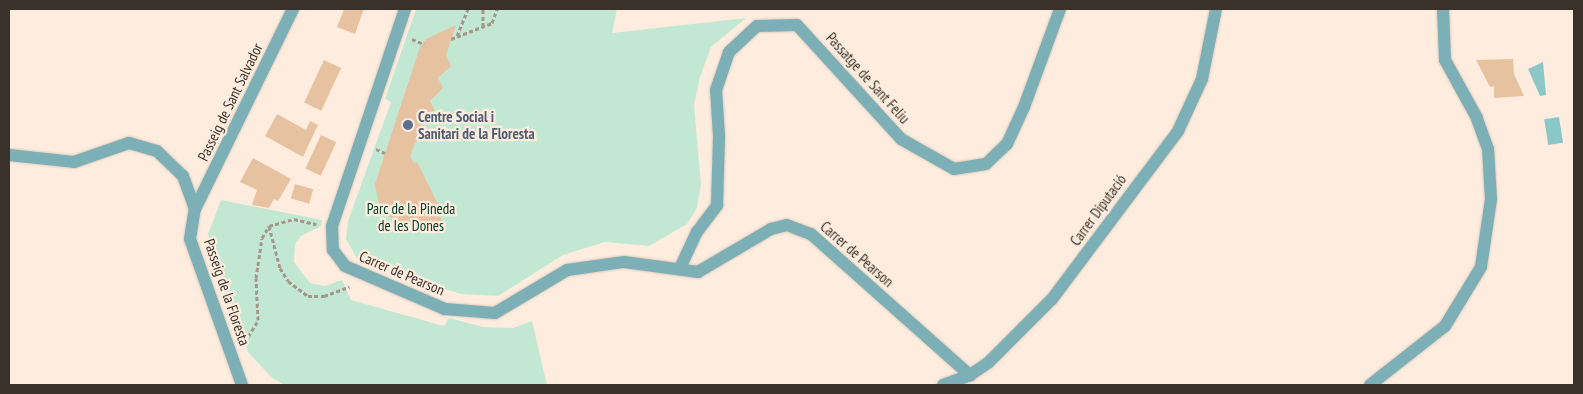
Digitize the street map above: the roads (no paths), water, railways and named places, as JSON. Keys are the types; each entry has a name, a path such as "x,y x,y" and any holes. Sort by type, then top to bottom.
{"street":[{"name":"Passeig de Sant Salvador","path":"195,209 293,9"},
{"name":"Carrer de Pearson","path":"405,9 332,226 333,250 345,266 445,309 495,313 567,270 624,262 680,268 698,272 771,229 786,225 812,234 970,375"},
{"name":"Passatge de Sant Feliu","path":"680,268 697,232 717,205 719,136 716,90 729,52 758,26 797,25 901,139 954,169 986,164 1007,144 1024,107 1060,9"},
{"name":"Carrer Diputació","path":"943,385 970,375 989,362 1052,299 1178,131 1202,78 1216,9"},
{"path":"1370,385 1444,326 1481,267 1491,199 1488,149 1477,118 1445,60 1443,9"},
{"path":"9,155 74,162 129,143 157,151 183,176 195,209"},
{"name":"Passeig de la Floresta","path":"195,209 190,239 242,385"}],"water":[{"path":"1543,62 1546,95 1540,96 1528,69"},
{"path":"1559,117 1563,143 1548,145 1544,119"}],"place":[{"name":"Centre Social i Sanitari de la Floresta","path":"408,125"}],"park label":[{"name":"Parc de la Pineda de les Dones","path":"411,216"}]}
